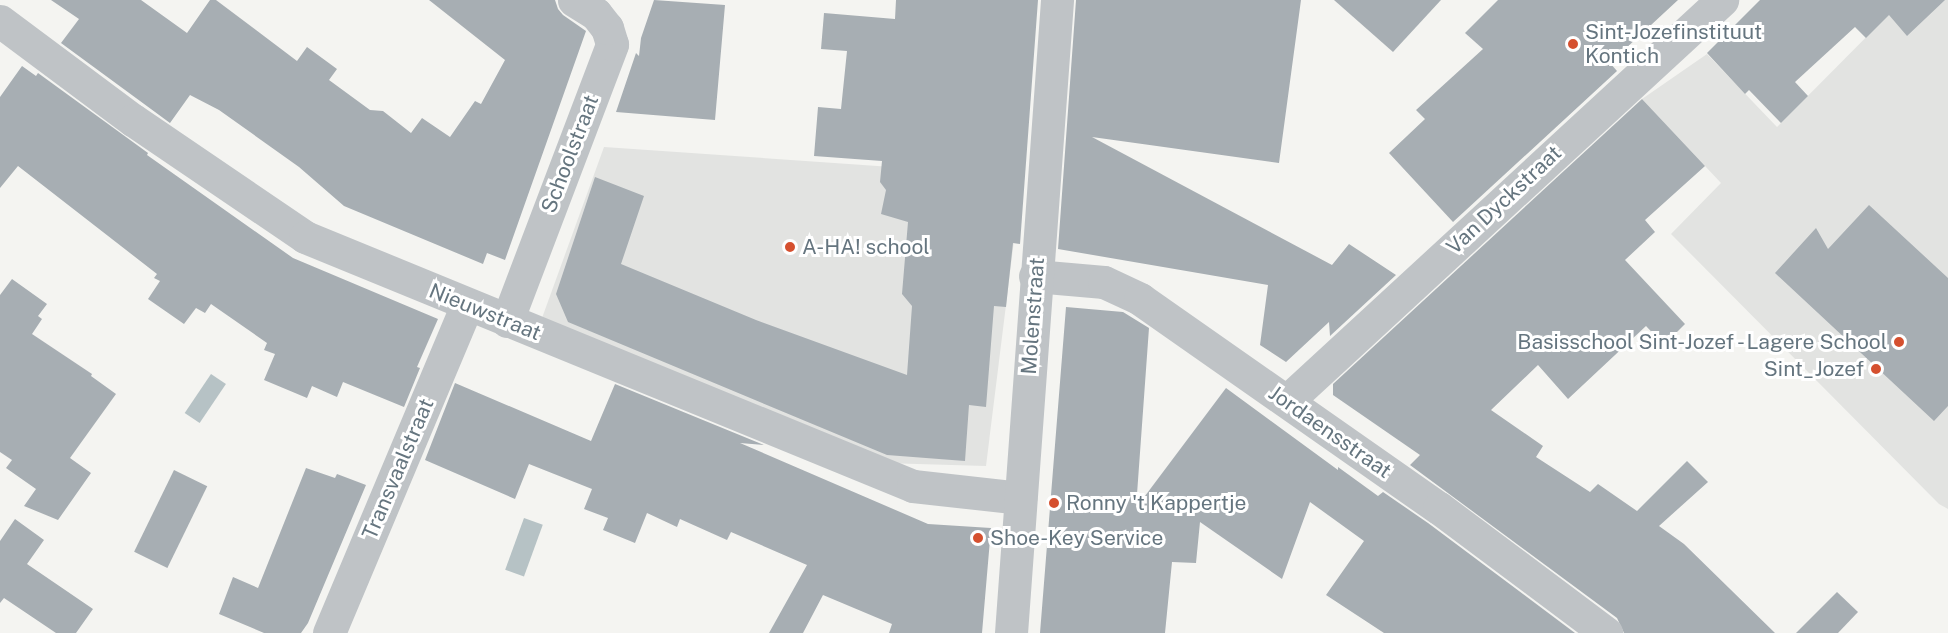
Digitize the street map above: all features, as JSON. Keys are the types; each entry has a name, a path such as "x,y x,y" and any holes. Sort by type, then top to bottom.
{"street":[{"name":"Schoolstraat","path":"507,321 612,44 607,28 596,14 574,0"},
{"name":"Molenstraat","path":"1011,633 1035,276 1057,0"},
{"name":"Van Dyckstraat","path":"1287,401 1722,0"},
{"name":"Nieuwstraat","path":"6,18 133,120 305,237 913,486 1020,498"},
{"name":"Jordaensstraat","path":"1035,276 1104,282 1123,289 1439,508 1606,633"},
{"name":"Transvaalstraat","path":"329,633 467,305"}],"shaded area":[{"name":"Sint_Jozef","path":"1903,0 1948,0 1948,509 1939,504 1671,234 1721,183 1642,99 1707,54 1777,127"},
{"name":"A-HA! school","path":"604,147 1022,176 986,466 883,463 542,318"},
{"path":"211,374 226,384 200,423 185,413"},
{"path":"524,518 543,525 524,577 505,570"}],"building":[{"path":"51,0 141,0 187,33 210,0 216,0 297,61 307,47 337,69 329,80 370,110 383,111 411,133 422,118 450,137 475,101 481,104 505,60 429,0 555,0 563,15 586,31 505,260 487,253 483,264 344,206 299,167 219,110 190,95 170,123 61,43 79,19"},
{"path":"654,0 725,5 715,120 616,112 636,53 639,56 641,38"},
{"path":"896,0 1038,0 1020,244 1013,243 1006,307 994,306 986,407 969,405 965,461 887,455 568,322 556,294 595,177 644,196 621,264 756,320 907,375 912,306 902,294 908,222 881,214 886,190 880,182 882,161 814,156 818,107 841,109 847,51 821,49 824,13 895,19"},
{"path":"1076,0 1301,0 1279,163 1092,137 1332,265 1349,244 1396,275 1330,336 1329,322 1286,362 1260,345 1268,285 1058,249"},
{"path":"1334,0 1441,0 1393,52"},
{"path":"1498,0 1678,0 1610,63 1617,71 1453,222 1389,153 1425,119 1416,110 1483,49 1465,33"},
{"path":"1760,0 1945,0 1907,36 1889,15 1866,38 1855,27 1795,82 1808,96 1781,123 1749,90 1745,94 1707,53"},
{"path":"22,66 36,76 38,73 148,153 147,155 293,258 438,319 417,367 420,368 404,407 343,382 337,397 312,386 307,398 264,380 275,354 264,350 267,343 211,304 205,313 196,308 184,324 148,299 160,281 154,278 157,274 18,166 0,188 0,97"},
{"path":"1642,99 1705,166 1645,220 1655,232 1625,260 1685,324 1664,345 1646,326 1568,399 1538,365 1491,410 1543,446 1536,457 1590,492 1598,484 1637,511 1687,461 1708,482 1659,526 1684,544 1775,633 1624,633 1617,618 1410,465 1420,455 1333,395 1333,384"},
{"name":"Basisschool Sint-Jozef - Lagere School","path":"1869,205 1948,278 1948,406 1934,421 1775,273 1816,228 1828,249"},
{"path":"12,279 47,304 38,316 42,319 32,334 92,374 91,376 116,394 70,458 91,473 58,520 24,506 36,489 6,468 12,460 0,452 0,295"},
{"path":"1066,307 1123,312 1149,328 1136,508 1226,388 1338,470 1338,467 1378,496 1383,492 1428,523 1575,633 1384,633 1326,595 1364,541 1310,502 1282,579 1200,522 1196,563 1172,562 1165,633 1040,633"},
{"path":"455,383 591,441 615,384 764,445 740,443 928,524 991,528 982,633 889,633 892,624 823,595 803,633 769,633 807,565 731,532 727,540 680,519 677,527 647,513 635,543 603,530 608,518 584,509 592,489 529,464 515,499 425,460"},
{"path":"306,468 335,478 337,474 366,485 308,623 301,633 264,633 219,614 233,577 258,588"},
{"path":"174,470 207,486 167,568 134,552"},
{"path":"15,519 44,540 27,564 93,609 76,633 56,633 4,598 0,603 0,541"},
{"path":"1837,592 1858,612 1838,633 1796,633"}],"place":[{"name":"Sint-Jozefinstituut Kontich","path":"1573,44"},
{"name":"A-HA! school","path":"790,247"},
{"name":"Basisschool Sint-Jozef - Lagere School","path":"1899,342"},
{"name":"Sint_Jozef","path":"1876,369"},
{"name":"Ronny 't Kappertje","path":"1054,503"},
{"name":"Shoe-Key Service","path":"978,538"}]}
